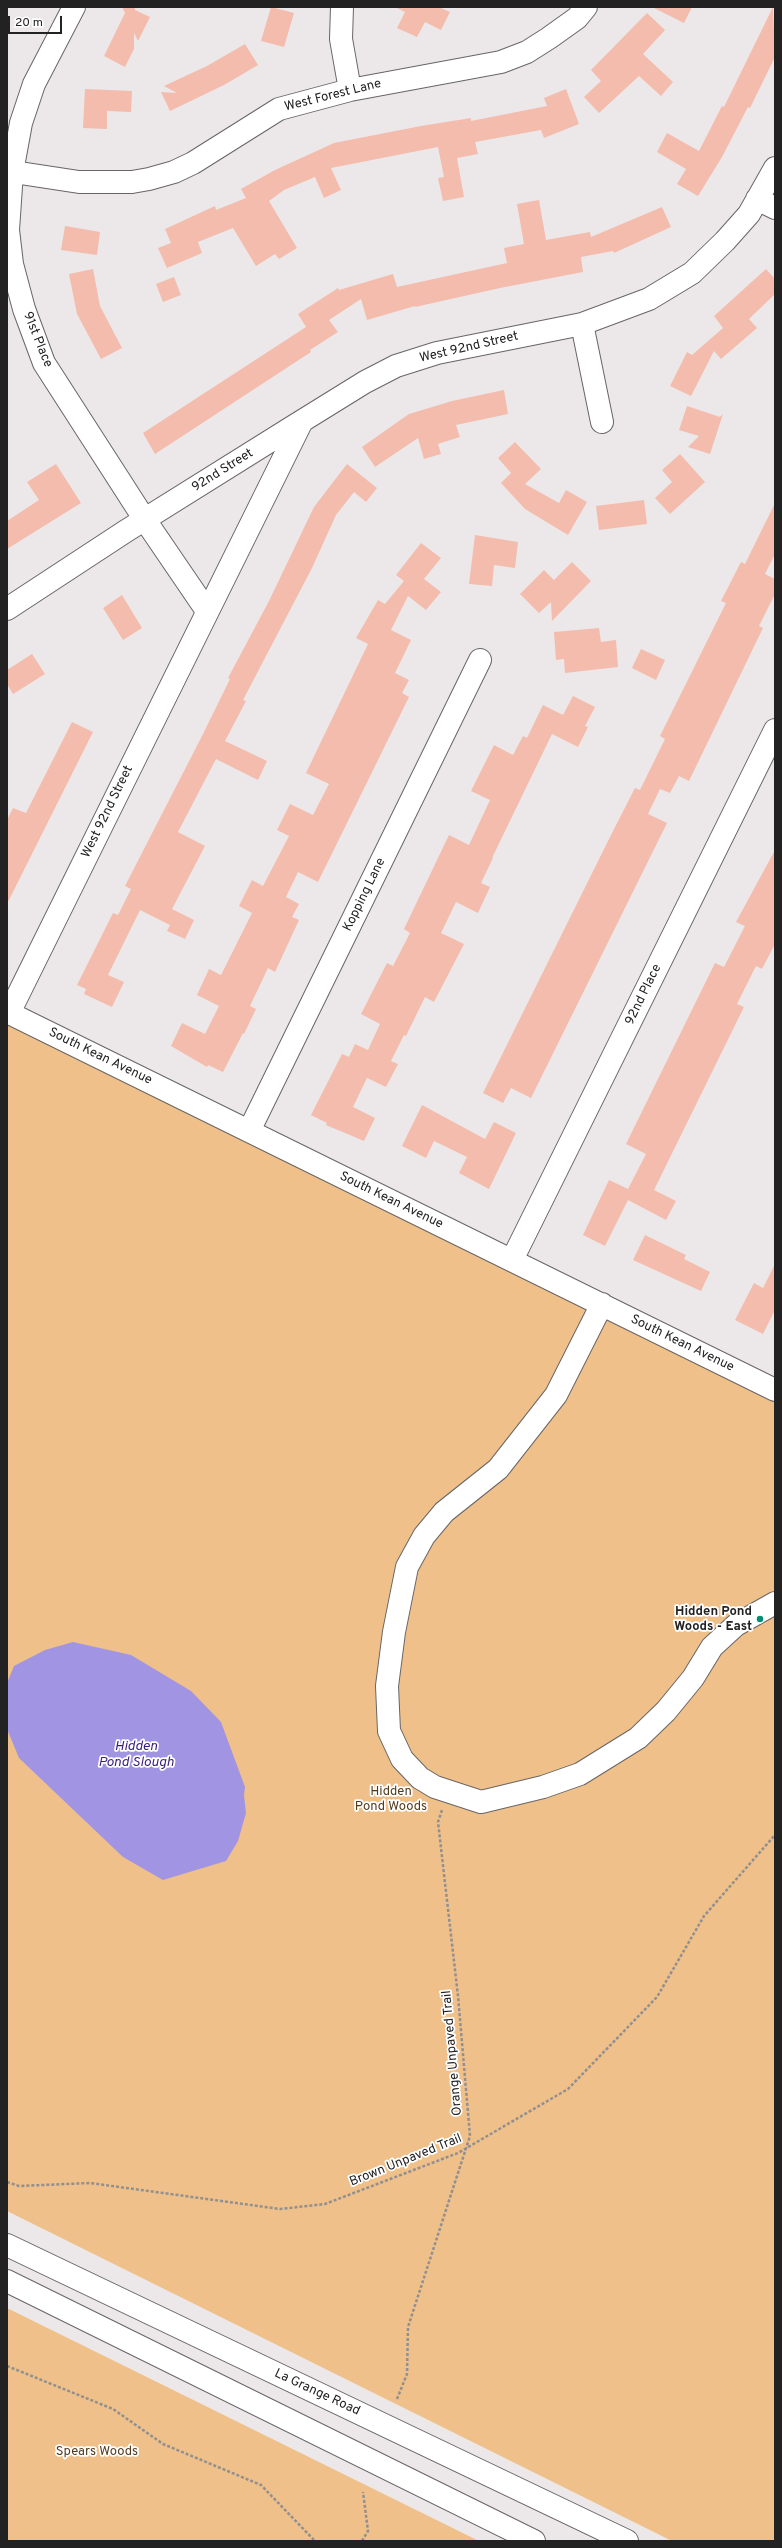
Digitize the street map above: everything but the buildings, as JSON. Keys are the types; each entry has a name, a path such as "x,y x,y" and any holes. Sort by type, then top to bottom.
{"main road":[{"name":"91st Place","path":"74,7 34,84 21,123 10,172 8,230 12,264 24,310 44,363 145,520"},
{"path":"342,7 341,39 350,90"},
{"name":"West Forest Lane","path":"10,172 79,182 132,182 174,172 193,163 279,110 350,90 500,62 527,52 577,18 586,7"},
{"name":"West 92nd Street","path":"8,1012 302,421 365,382 396,366 437,352 582,324 649,299 692,273 740,225 766,204 775,168"},
{"path":"582,324 602,422"},
{"name":"92nd Street","path":"145,520 302,421"},
{"path":"7,609 145,520 207,612"},
{"name":"Kopping Lane","path":"249,1131 480,660"},
{"name":"92nd Place","path":"512,1260 775,730"},
{"name":"South Kean Avenue","path":"8,1012 775,1390"},
{"path":"602,1304 556,1395 498,1469 444,1512 424,1536 408,1566 394,1632 387,1686 390,1731 402,1759 420,1778 449,1792 482,1802 543,1787 580,1774 638,1738 666,1711 693,1678 712,1647 736,1625 775,1603"},
{"name":"La Grange Road","path":"7,2245 627,2541"},
{"path":"7,2280 534,2541"}],"path":[{"name":"Orange Unpaved Trail","path":"396,2399 407,2374 408,2327 470,2136 458,1996 438,1822 449,1792"},
{"name":"Brown Unpaved Trail","path":"7,2182 19,2186 90,2183 280,2209 326,2204 466,2148 568,2089 657,1997 704,1916 775,1835"},
{"path":"7,2366 113,2409 163,2444 261,2485 315,2541"},
{"path":"362,2541 368,2531 363,2492"}],"green space":[{"name":"Hidden Pond Woods","path":"7,1013 775,1388 775,2541 672,2541 7,2211"},
{"name":"Spears Woods","path":"7,2308 479,2541 7,2541"}],"water":[{"name":"Hidden Pond Slough","path":"73,1642 131,1655 191,1691 221,1722 245,1787 244,1795 246,1813 238,1841 226,1861 163,1880 123,1857 19,1758 7,1729 7,1683 14,1666 45,1650"}],"place":[{"name":"Hidden Pond Woods - East","path":"760,1619"}]}
